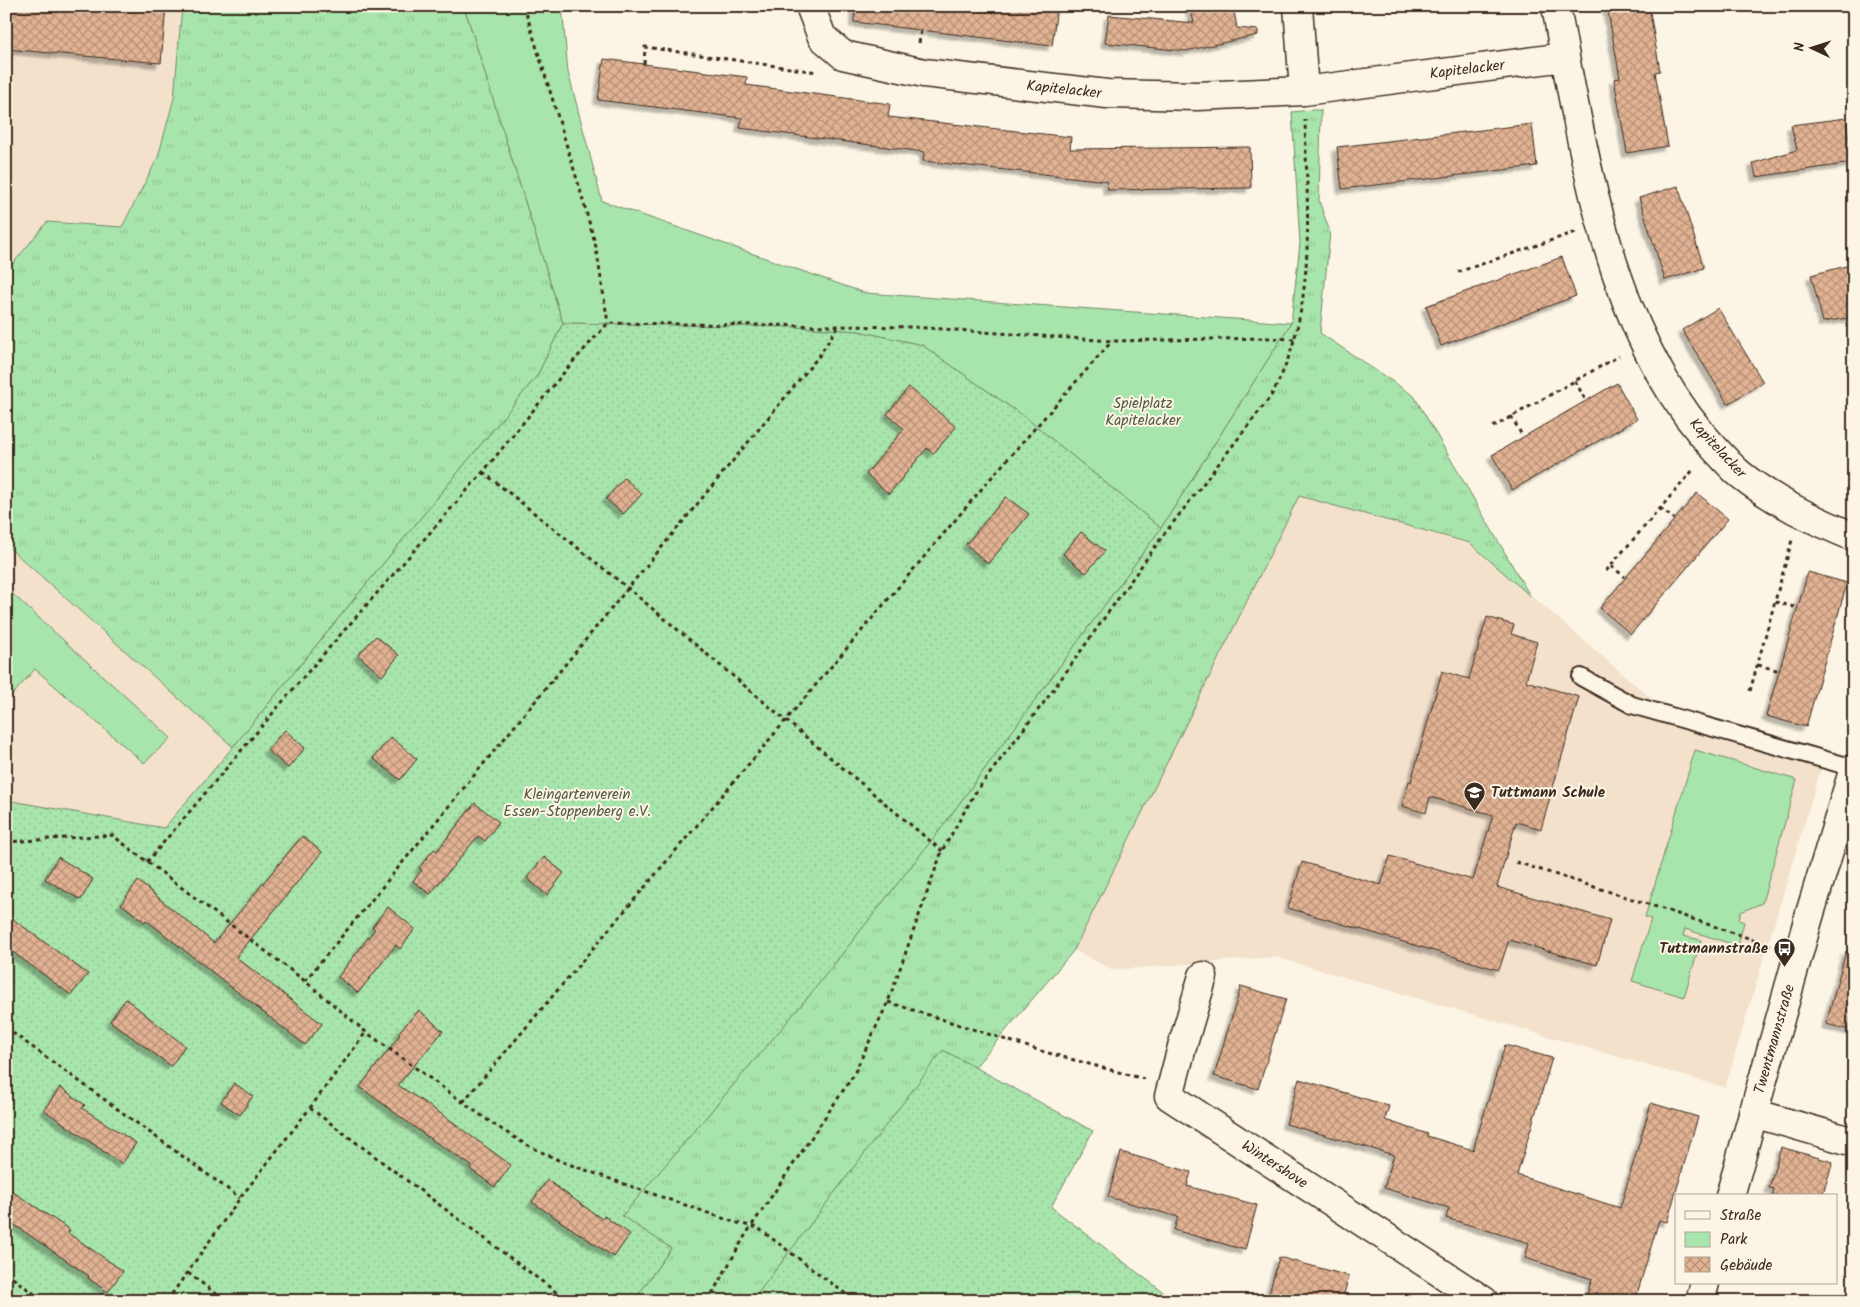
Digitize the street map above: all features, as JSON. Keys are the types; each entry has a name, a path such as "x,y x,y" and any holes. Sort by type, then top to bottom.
{"street":[{"path":"810,6 822,36 842,55"},
{"path":"1298,6 1304,91"},
{"path":"1556,6 1565,57"},
{"name":"Kapitelacker","path":"842,55 924,73 1107,94 1197,96 1304,91 1565,57 1582,146 1600,224 1620,283 1644,342 1665,383 1696,428 1739,474 1799,513 1854,537"},
{"name":"Twentmannstraße","path":"1731,1194 1808,920 1854,768"},
{"path":"1169,1096 1203,976"},
{"name":"Wintershove","path":"1169,1096 1484,1301"},
{"path":"1753,1113 1854,1142"},
{"path":"1700,1301 1705,1284"}],"lane":[{"path":"1581,677 1632,705 1854,768"}],"path":[{"path":"524,6 596,247 608,323"},
{"path":"644,64 645,47 821,72 842,55"},
{"path":"708,1301 752,1226 844,1090 888,1002 942,851 975,793 1048,697 1162,537 1271,396 1283,376 1295,339 1308,236 1304,91"},
{"path":"1458,272 1600,224"},
{"path":"147,862 312,667 483,472 571,364 608,323 912,327 1112,341 1295,339"},
{"path":"305,981 820,356 838,326"},
{"path":"462,1102 784,720 984,486 1112,341"},
{"path":"1493,427 1644,342"},
{"path":"1575,381 1586,401"},
{"path":"1511,416 1523,437"},
{"path":"1606,571 1713,447"},
{"path":"483,472 629,589 942,851"},
{"path":"1660,508 1674,519"},
{"path":"1750,691 1799,513"},
{"path":"1610,566 1625,577"},
{"path":"1775,602 1798,608"},
{"path":"1758,665 1780,671"},
{"path":"6,842 112,835 305,981 366,1032 462,1102 525,1144 560,1161 700,1211 765,1231 854,1301"},
{"path":"1516,862 1738,933 1768,945"},
{"path":"888,1002 1041,1051 1151,1081 1169,1096"},
{"path":"6,1028 240,1198"},
{"path":"167,1301 240,1198 366,1032"},
{"path":"310,1108 568,1301"},
{"path":"6,1272 44,1301"},
{"path":"188,1272 226,1301"}],"shaded area":[{"path":"6,6 182,6 174,98 158,157 122,227 47,222 6,272"},
{"name":"Tuttmann Schule","path":"1299,496 1470,543 1658,704 1826,751 1725,1088 1275,957 1113,970 1074,950"},
{"path":"6,545 233,747 164,828 6,800"}],"green space":[{"path":"182,6 464,6 563,323 537,376 233,747 6,545 6,272 47,222 122,227 158,157 174,98"},
{"name":"Spielplatz Kapitelacker","path":"464,6 562,6 568,72 602,201 865,293 1291,323 1161,528 1026,418 922,345 858,331 795,327 563,323"},
{"path":"1321,110 1319,201 1330,232 1320,333 1414,396 1530,596 1470,543 1299,496 1074,950 975,1067 943,1051 752,1301 634,1301 671,1248 621,1217 809,996 942,827 1161,528 1291,323 1300,243 1292,112"},
{"name":"Kleingartenverein Essen-Stoppenberg e.V.","path":"563,323 795,327 858,331 922,345 1026,418 1161,528 942,827 809,996 622,1216 671,1248 634,1301 6,1301 6,800 164,828 233,747 537,376"},
{"path":"6,588 171,738 144,763 35,669 6,702"},
{"path":"1695,750 1797,780 1762,903 1741,912 1739,920 1744,922 1738,946 1685,929 1683,936 1701,940 1684,997 1632,981 1651,919 1645,917"},
{"path":"943,1050 1093,1131 1051,1207 1175,1301 752,1301"}],"building":[{"path":"6,6 166,6 161,63 6,49"},
{"path":"855,6 1057,6 1052,46 854,22"},
{"path":"1190,6 1233,6 1237,28 1258,30 1258,35 1186,51 1105,43 1109,15 1194,23"},
{"path":"1607,6 1649,6 1660,71 1655,72 1668,146 1627,153 1614,79 1620,78"},
{"path":"604,59 747,77 746,85 890,104 888,117 1071,137 1070,149 1250,147 1251,188 1108,190 1107,181 923,161 924,152 740,128 742,118 598,100"},
{"path":"1846,118 1852,163 1756,177 1753,163 1797,150 1791,125"},
{"path":"1532,124 1537,166 1342,189 1337,147"},
{"path":"1678,186 1704,268 1665,280 1639,198"},
{"path":"1562,257 1576,296 1441,346 1426,306"},
{"path":"1850,265 1854,281 1854,317 1823,322 1811,275"},
{"path":"1718,308 1763,382 1728,404 1682,330"},
{"path":"1617,383 1637,419 1512,490 1492,455"},
{"path":"909,387 956,427 933,454 927,448 889,494 866,474 904,429 887,414"},
{"path":"624,478 642,494 623,514 606,499"},
{"path":"1697,493 1728,519 1631,634 1600,608"},
{"path":"1006,497 1029,514 988,564 966,544"},
{"path":"1081,532 1105,551 1086,573 1063,554"},
{"path":"1808,572 1847,583 1806,727 1766,716"},
{"path":"1487,617 1514,625 1511,634 1537,642 1526,681 1579,697 1541,829 1516,822 1497,887 1610,920 1597,965 1509,940 1499,970 1288,908 1302,862 1381,885 1390,856 1473,880 1493,815 1430,797 1426,813 1402,806 1409,781 1411,782 1442,671 1469,679"},
{"path":"376,636 399,655 382,676 358,655"},
{"path":"285,730 305,748 288,768 267,750"},
{"path":"391,737 417,759 400,780 373,758"},
{"path":"475,803 499,822 485,841 478,836 430,894 413,881 422,870 419,868 434,849 437,851"},
{"path":"302,836 322,852 236,957 322,1024 305,1045 146,920 145,922 121,904 138,881 214,943"},
{"path":"58,857 93,879 81,900 45,879"},
{"path":"544,857 564,873 547,895 527,878"},
{"path":"388,907 415,929 400,949 396,945 358,993 338,977 375,929 372,927"},
{"path":"6,914 88,974 71,995 6,947"},
{"path":"1846,951 1854,952 1854,1031 1826,1024"},
{"path":"1241,986 1286,999 1258,1089 1214,1076"},
{"path":"126,999 185,1046 171,1066 110,1021"},
{"path":"419,1010 443,1031 398,1085 456,1124 511,1165 495,1187 470,1169 472,1166 425,1135 360,1087 400,1035 398,1033"},
{"path":"1505,1045 1552,1058 1517,1175 1620,1208 1651,1103 1698,1117 1667,1222 1659,1220 1635,1301 1610,1301 1587,1294 1592,1279 1525,1258 1529,1243 1446,1218 1449,1208 1384,1188 1394,1155 1286,1124 1299,1079 1389,1106 1385,1120 1428,1134 1427,1136 1473,1150"},
{"path":"234,1083 253,1096 240,1115 221,1102"},
{"path":"60,1087 85,1105 82,1108 136,1143 122,1164 44,1110"},
{"path":"1781,1147 1833,1162 1823,1194 1773,1194 1774,1189 1769,1188"},
{"path":"1121,1152 1191,1172 1187,1186 1257,1205 1245,1250 1174,1230 1178,1217 1108,1197"},
{"path":"547,1180 602,1219 604,1216 630,1234 614,1257 532,1202"},
{"path":"6,1187 70,1230 68,1233 123,1271 108,1292 88,1278 89,1276 6,1219"},
{"path":"1279,1257 1349,1276 1342,1301 1267,1301"}],"place":[{"name":"Tuttmann Schule","path":"1475,811"},
{"name":"Tuttmannstraße","path":"1784,967"}]}
